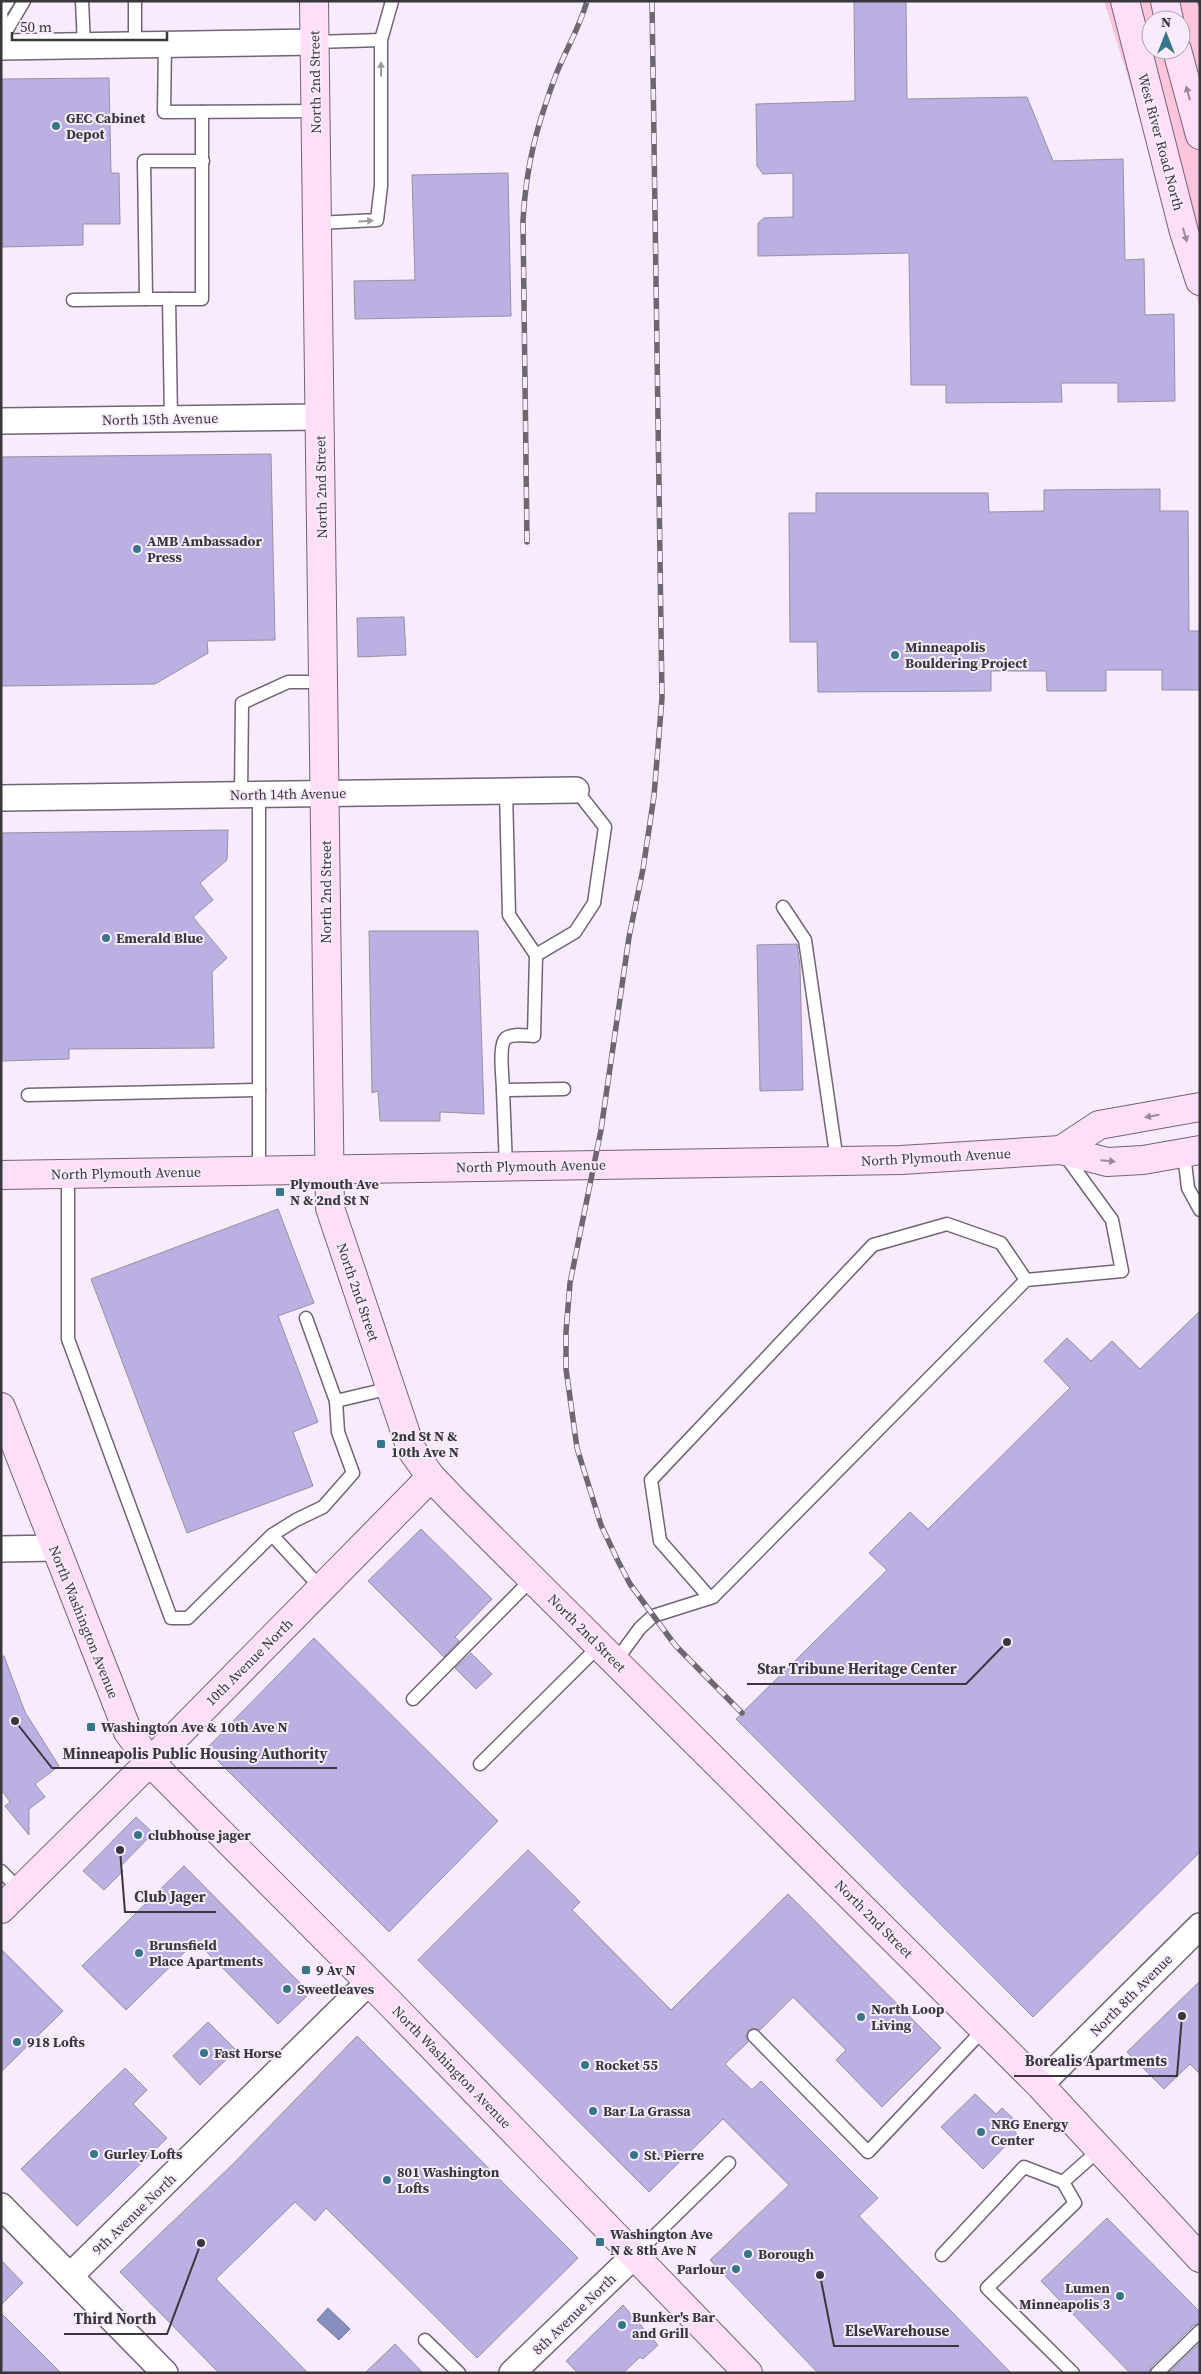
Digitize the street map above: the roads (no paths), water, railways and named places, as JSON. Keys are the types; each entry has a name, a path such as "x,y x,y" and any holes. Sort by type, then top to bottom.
{"street":[{"name":"North 2nd Street","path":"314,1 330,1208 411,1449 431,1476 532,1579 1040,2085 1200,2258"},
{"name":"West River Road North","path":"1125,1 1184,232 1200,281"},
{"path":"4,42 84,45 314,42"},
{"path":"1180,60 1200,135"},
{"name":"North 15th Avenue","path":"1,421 320,417"},
{"name":"North 14th Avenue","path":"1,798 576,790"},
{"name":"North Plymouth Avenue","path":"1060,1150 1099,1126 1200,1107"},
{"name":"North Plymouth Avenue","path":"1,1175 837,1162 1060,1150 1107,1162 1192,1152"},
{"name":"North Washington Avenue","path":"1,1407 128,1732 150,1762 370,1982 636,2254 748,2373"},
{"name":"10th Avenue North","path":"8,1890 150,1762 431,1476"},
{"path":"1,1549 55,1548"},
{"name":"North 8th Avenue","path":"1040,2085 1200,1926"},
{"name":"9th Avenue North","path":"70,2276 370,1982"},
{"path":"1,2206 165,2373"},
{"name":"8th Avenue North","path":"512,2373 636,2254"}],"lane":[{"path":"4,42 1,13 8,1"},
{"path":"4,42 24,1"},
{"path":"82,1 84,45"},
{"path":"135,1 135,44"},
{"path":"317,223 377,220 381,186 381,40 392,1"},
{"path":"314,42 381,40"},
{"path":"165,44 164,112 316,112"},
{"path":"73,300 202,299 202,112"},
{"path":"146,299 144,161 203,161"},
{"path":"170,299 171,419"},
{"path":"259,1171 259,1090 250,795 242,703 288,682 324,682"},
{"path":"536,955 575,932 594,903 605,827 576,790"},
{"path":"506,791 509,914 536,955 534,1036 512,1036 505,1039 501,1045 506,1167"},
{"path":"783,907 805,940 837,1162"},
{"path":"503,1090 564,1089"},
{"path":"28,1095 259,1090"},
{"path":"480,1764 653,1616 710,1598 1026,1280 1122,1271 1112,1220 1060,1150"},
{"path":"1192,1152 1188,1188 1200,1210"},
{"path":"68,1174 68,1339 171,1618 188,1618 272,1535 296,1520 323,1507 352,1473 338,1432 336,1401 306,1318"},
{"path":"710,1598 660,1541 651,1480 873,1245 947,1224 1001,1243 1026,1280"},
{"path":"336,1401 391,1388"},
{"path":"272,1535 321,1588"},
{"path":"413,1699 532,1579"},
{"path":"754,2036 868,2152 984,2029"},
{"path":"1063,2182 1099,2150"},
{"path":"636,2254 729,2163"},
{"path":"942,2255 1024,2167 1063,2182 1074,2203 987,2288 1073,2373"},
{"path":"1157,2373 1200,2331"},
{"path":"425,2340 458,2373"}],"water":[{"path":"328,2308 350,2329 339,2340 317,2320"}],"railway":[{"path":"527,542 523,221 527,181 534,145 544,110 557,72 587,1"},
{"path":"652,1 662,698 654,796 643,869 629,937 601,1130 570,1283 566,1332 566,1369 577,1448 601,1525 618,1561 630,1584 675,1645 742,1713"}],"place":[{"name":"GEC Cabinet Depot","path":"56,126"},
{"name":"AMB Ambassador Press","path":"137,549"},
{"name":"Minneapolis Bouldering Project","path":"895,655"},
{"name":"Emerald Blue","path":"106,938"},
{"name":"Plymouth Ave N & 2nd St N","path":"280,1192"},
{"name":"2nd St N & 10th Ave N","path":"381,1444"},
{"name":"Star Tribune Heritage Center","path":"1007,1642"},
{"name":"Minneapolis Public Housing Authority","path":"15,1721"},
{"name":"Washington Ave & 10th Ave N","path":"91,1727"},
{"name":"clubhouse jager","path":"138,1835"},
{"name":"Club Jager","path":"120,1850"},
{"name":"Brunsfield Place Apartments","path":"139,1953"},
{"name":"9 Av N","path":"306,1970"},
{"name":"Sweetleaves","path":"287,1989"},
{"name":"Borealis Apartments","path":"1182,2016"},
{"name":"North Loop Living","path":"861,2017"},
{"name":"918 Lofts","path":"17,2042"},
{"name":"Fast Horse","path":"204,2053"},
{"name":"Rocket 55","path":"585,2065"},
{"name":"Bar La Grassa","path":"593,2111"},
{"name":"NRG Energy Center","path":"981,2132"},
{"name":"Gurley Lofts","path":"94,2154"},
{"name":"St. Pierre","path":"634,2155"},
{"name":"801 Washington Lofts","path":"387,2180"},
{"name":"Washington Ave N & 8th Ave N","path":"600,2242"},
{"name":"Third North","path":"201,2243"},
{"name":"Borough","path":"748,2254"},
{"name":"Parlour","path":"736,2269"},
{"name":"ElseWarehouse","path":"820,2275"},
{"name":"Lumen Minneapolis 3","path":"1120,2296"},
{"name":"Bunker's Bar and Grill","path":"622,2325"}]}
